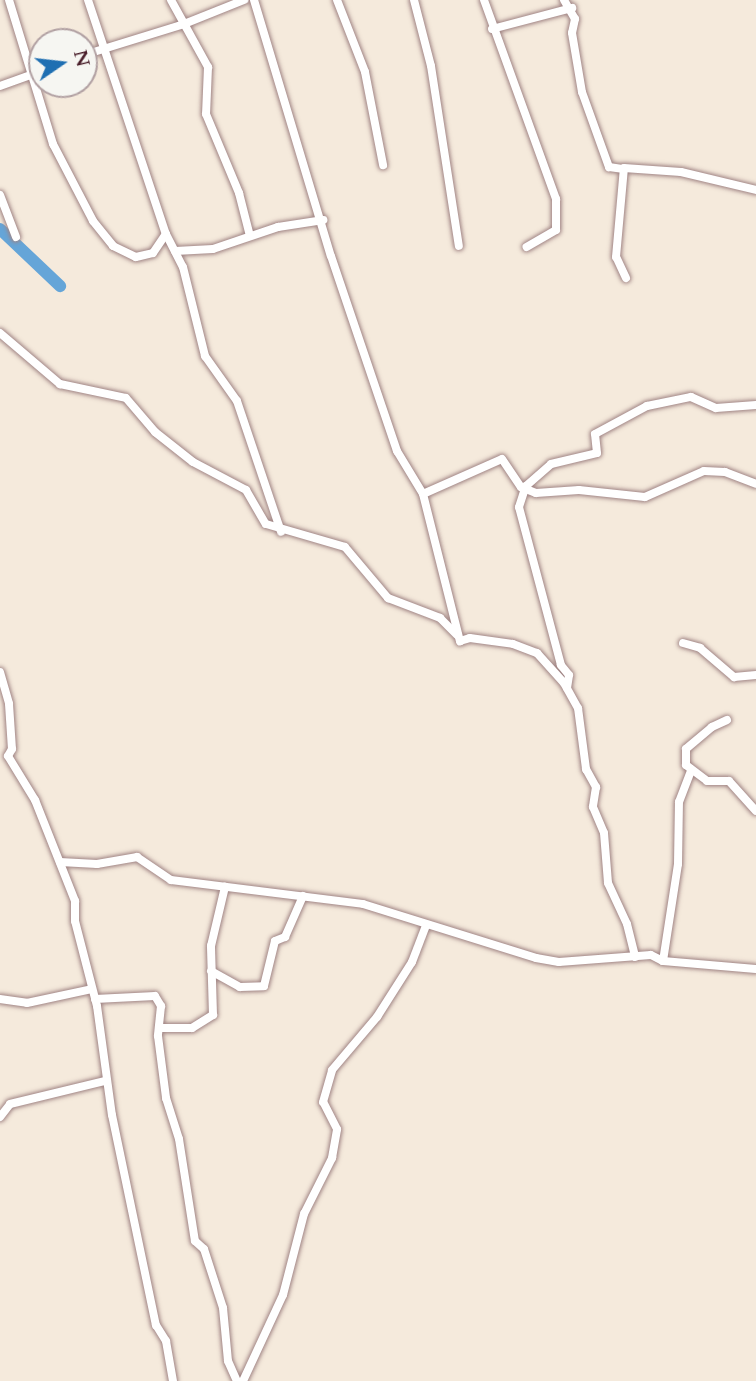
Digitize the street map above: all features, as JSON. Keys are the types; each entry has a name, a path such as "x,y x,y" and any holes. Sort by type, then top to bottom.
{"street":[{"path":"9,0 28,46"},
{"path":"88,0 166,234 175,251 205,356 237,401 281,531"},
{"path":"171,0 208,67 206,114 231,171 250,236"},
{"path":"98,49 184,24 244,0"},
{"path":"254,0 397,451 423,494 460,641"},
{"path":"337,0 365,72 383,165"},
{"path":"414,0 444,136 459,246"},
{"path":"484,0 492,29 549,176 559,220 556,230 527,247"},
{"path":"564,0 572,8 582,92 609,167 681,172 756,190"},
{"path":"492,29 572,8"},
{"path":"0,86 28,77"},
{"path":"45,98 62,167 110,242 136,257 153,253 166,234"},
{"path":"624,169 616,257 626,278"},
{"path":"0,194 16,237"},
{"path":"175,251 213,249 250,236 323,220"},
{"path":"0,333 60,384 125,398 155,432 193,462 246,490 260,517 281,531 345,547 388,598 440,618 460,641"},
{"path":"567,688 569,675 561,665 519,507 524,490 551,464 597,453 595,434 647,406 691,397 716,408 756,405"},
{"path":"423,494 502,459 524,490"},
{"path":"524,490 645,497 704,471 725,472 756,484"},
{"path":"460,641 470,638 537,653 567,688 578,708 586,769 596,787 593,807 604,833 608,883 627,924 635,957"},
{"path":"683,643 699,648 734,677 756,675"},
{"path":"0,672 9,704 12,749 4,757 35,800 75,901 75,921 95,999 105,1081 156,1325 166,1341 173,1381"},
{"path":"727,720 712,727 686,749 684,755 691,771 707,781 729,780 756,811"},
{"path":"663,961 678,864 679,802 691,771"},
{"path":"60,862 97,864 137,858 171,880 363,904 536,958 559,962 652,955 663,961 756,969"},
{"path":"159,1028 192,1028 213,1015 211,946 225,887"},
{"path":"211,971 240,987 264,986 275,941 285,937 303,896"},
{"path":"243,1381 283,1295 304,1214 332,1158 337,1129 323,1102 332,1070 377,1017 412,962 426,925"},
{"path":"0,999 27,1003 92,989"},
{"path":"95,999 155,996 162,1015 159,1028 166,1098 179,1139 195,1241 204,1249 223,1308 228,1361 236,1381"},
{"path":"0,1117 10,1104 105,1081"}],"waterway":[{"path":"0,229 60,286"}]}
